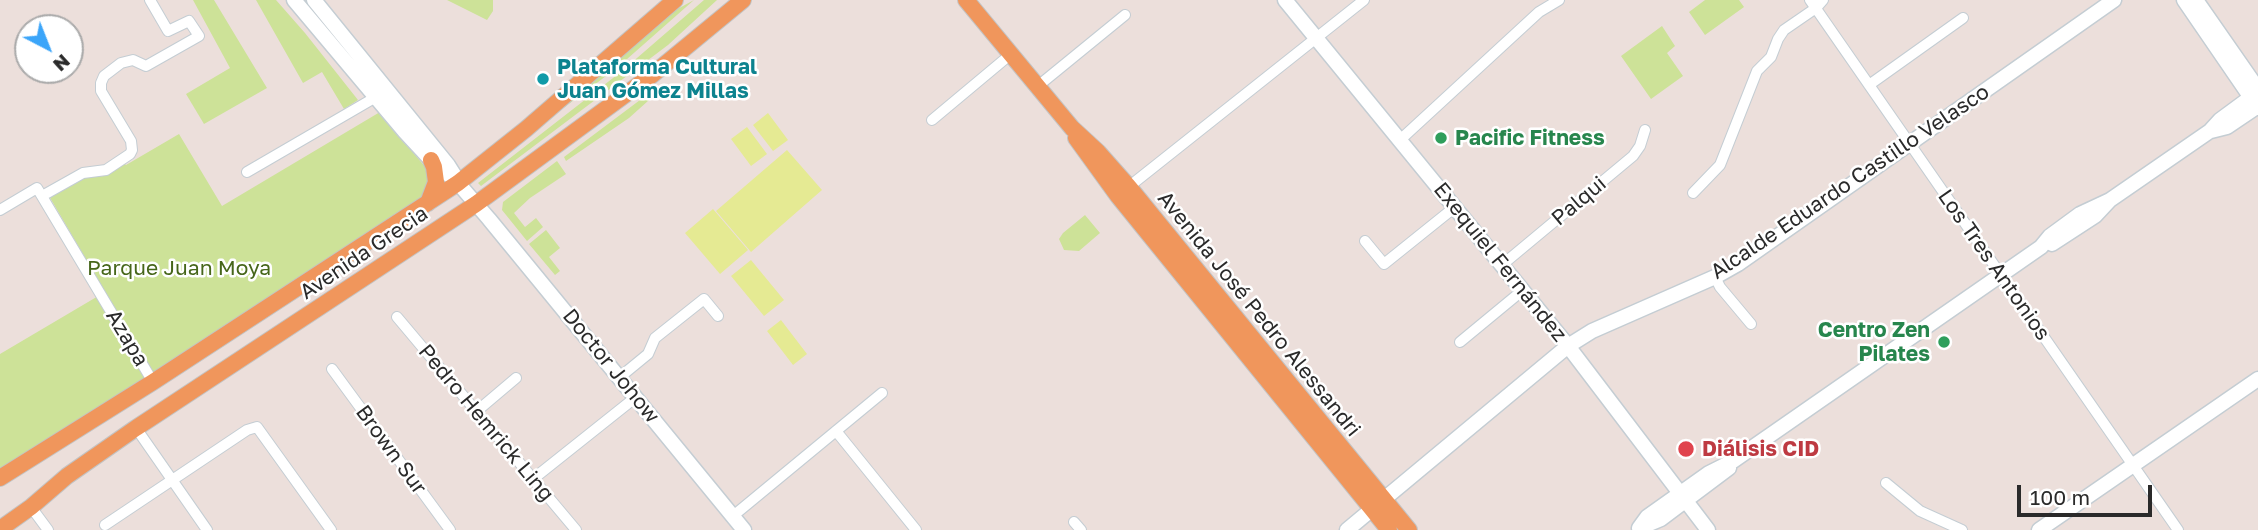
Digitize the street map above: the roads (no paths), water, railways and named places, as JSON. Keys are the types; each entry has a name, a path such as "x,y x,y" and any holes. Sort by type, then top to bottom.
{"main road":[{"name":"Avenida Grecia","path":"0,478 153,382 457,183 536,121 675,0"},
{"name":"Avenida Grecia","path":"0,529 67,476 136,428 476,204 652,75 743,0"},
{"name":"Avenida José Pedro Alessandri","path":"966,0 1072,128 1098,152 1123,192 1378,504 1409,530"},
{"path":"428,203 436,182 430,160"},
{"name":"Avenida José Pedro Alessandri","path":"1378,504 1389,530"}],"street":[{"path":"0,210 37,188 42,196 83,173 106,170 130,154 131,141 101,91 104,76 121,63 133,60 146,66 199,36 189,20 168,32 150,0"},
{"path":"294,0 448,165 457,183"},
{"path":"314,0 430,160 457,183"},
{"name":"Exequiel Fernández","path":"1285,0 1568,346 1708,530"},
{"path":"1123,192 1364,0"},
{"path":"1400,141 1539,12 1559,0"},
{"name":"Alcalde Eduardo Castillo Velasco","path":"1347,530 1568,346 1592,331 1715,276 1745,259 2114,0"},
{"path":"2184,0 2257,100"},
{"path":"2196,0 2257,100"},
{"path":"1693,193 1720,165 1757,71 1771,57 1784,30 1816,3"},
{"name":"Los Tres Antonios","path":"1816,3 1869,85 2178,530"},
{"path":"1038,86 1125,15"},
{"path":"1869,85 1963,18"},
{"path":"932,120 1011,54"},
{"path":"247,172 382,93"},
{"path":"1638,529 1661,519 1683,497 1724,474 1733,461 2041,247 2050,236 2080,214 2110,200 2210,131 2220,120 2257,100"},
{"name":"Palqui","path":"1502,265 1633,156 1640,146 1645,130"},
{"name":"Doctor Johow","path":"457,183 744,530"},
{"name":"Azapa","path":"42,196 153,382"},
{"path":"1365,242 1384,264 1455,207"},
{"path":"1715,276 1720,287 1751,324"},
{"path":"1460,342 1523,290"},
{"path":"620,377 648,354 655,338 704,299 718,316"},
{"name":"Pedro Hemrick Ling","path":"397,317 576,530"},
{"name":"Brown Sur","path":"332,369 450,530"},
{"path":"477,411 516,378"},
{"path":"2039,530 2258,379"},
{"path":"733,516 882,393"},
{"path":"533,479 636,397"},
{"path":"136,428 207,530"},
{"path":"105,525 247,430 257,428 331,530"},
{"path":"836,431 916,530"},
{"path":"1886,483 1927,515 1962,530"},
{"path":"31,507 48,530"}],"place":[{"name":"Plataforma Cultural Juan Gómez Millas","path":"543,79"},
{"name":"Pacific Fitness","path":"1441,138"},
{"name":"Centro Zen Pilates","path":"1944,342"},
{"name":"Diálisis CID","path":"1686,449"}],"park label":[{"name":"Parque Juan Moya","path":"179,268"}]}
